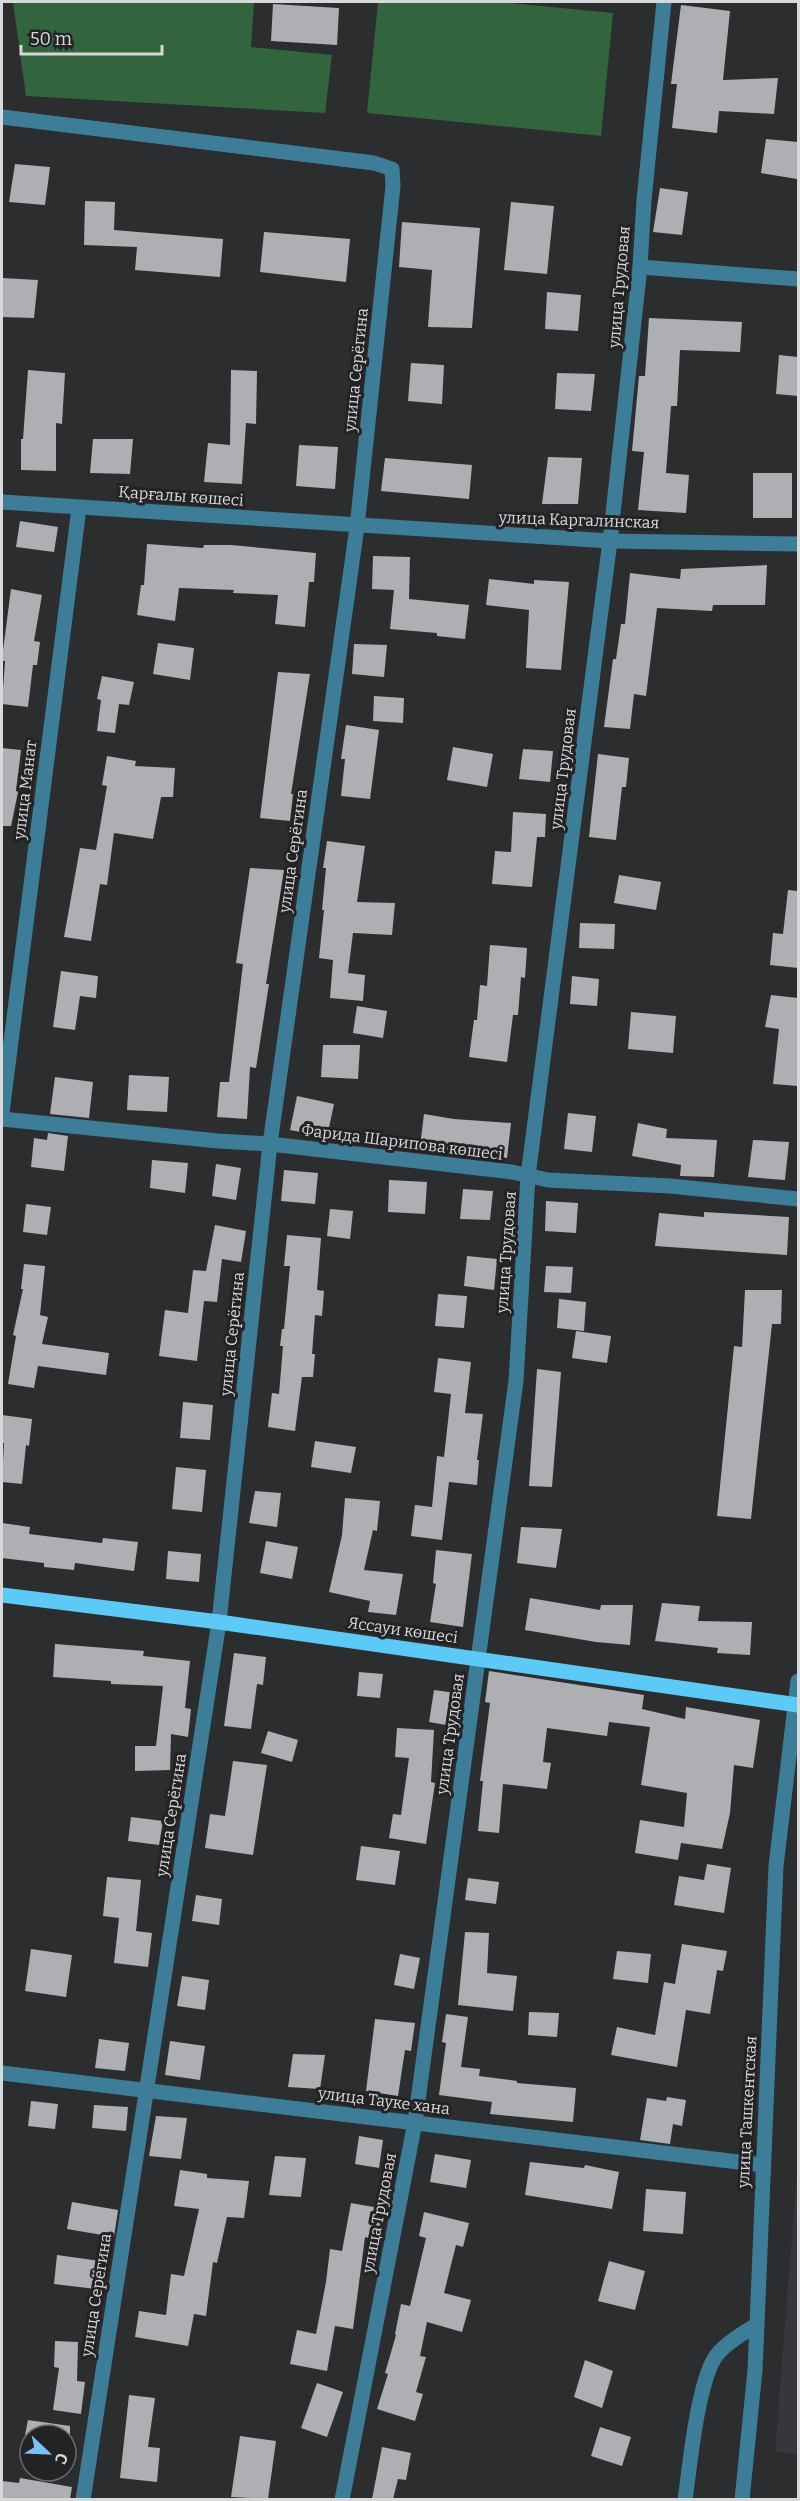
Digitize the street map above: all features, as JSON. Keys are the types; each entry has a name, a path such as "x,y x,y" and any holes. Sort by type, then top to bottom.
{"main road":[{"name":"Яссауи көшесі","path":"2,1594 219,1622 797,1705"}],"street":[{"name":"улица Трудовая","path":"342,2499 415,2122 516,1381 528,1176 610,542 640,267 644,200 664,2"},
{"name":"улица Серёгина","path":"2,117 374,162 392,169 393,186 357,527 270,1144 219,1622 83,2499"},
{"path":"640,267 798,279"},
{"name":"Қарғалы көшесі","path":"2,502 357,527"},
{"name":"улица Манат","path":"2,1112 79,507"},
{"name":"улица Каргалинская","path":"357,527 610,542 798,544"},
{"name":"Фарида Шарипова көшесі","path":"2,1119 218,1142 270,1144 548,1180 670,1186 798,1199"},
{"name":"улица Ташкентская","path":"742,2499 755,2370 776,1866 797,1705 798,1681"},
{"name":"улица Тауке хана","path":"2,2073 763,2165"},
{"path":"686,2499 693,2441 714,2358 757,2324"}],"shaded area":[{"path":"798,2159 798,2454 775,2452"}],"green space":[{"path":"13,2 254,2 251,47 332,55 325,113 26,96"},
{"path":"378,2 499,2 613,13 601,136 367,113"}],"building":[{"path":"273,4 339,8 337,45 271,41"},
{"path":"681,5 730,11 723,80 778,78 774,114 719,111 717,133 672,128 677,84 671,84"},
{"path":"766,139 798,142 797,179 761,173"},
{"path":"15,164 50,167 45,205 9,202"},
{"path":"660,188 688,192 682,235 653,232"},
{"path":"85,201 115,202 114,230 223,239 220,277 135,270 137,247 84,245"},
{"path":"511,202 554,206 547,274 504,270"},
{"path":"402,222 480,228 472,328 428,327 432,270 399,267"},
{"path":"264,232 350,239 346,282 260,272"},
{"path":"2,278 38,280 34,318 2,317"},
{"path":"547,292 581,295 578,331 545,329"},
{"path":"649,318 742,322 740,352 680,350 677,406 671,406 666,473 689,475 686,513 638,510 644,452 632,451 639,376 645,376"},
{"path":"779,355 798,357 798,396 776,394"},
{"path":"411,363 444,365 442,404 408,401"},
{"path":"28,370 65,373 62,424 56,423 56,471 21,470 21,439 23,439"},
{"path":"231,370 257,371 256,424 246,423 242,484 204,482 208,443 230,445"},
{"path":"557,373 595,374 591,411 555,409"},
{"path":"93,439 133,439 130,474 90,473"},
{"path":"299,445 338,447 335,489 296,486"},
{"path":"548,457 582,458 578,504 542,504"},
{"path":"385,458 472,465 469,499 381,491"},
{"path":"753,473 792,473 792,518 753,518"},
{"path":"20,521 58,527 54,552 16,547"},
{"path":"147,544 203,548 204,545 231,545 316,553 314,582 309,582 305,627 275,624 278,595 233,593 234,590 179,588 175,621 137,615 141,585 144,585"},
{"path":"373,556 410,557 409,599 469,605 465,639 437,636 437,633 390,629 394,590 372,589"},
{"path":"767,565 765,605 713,605 712,611 657,608 646,696 634,694 630,729 604,727 613,659 616,659 621,624 625,624 630,573 680,579 681,569"},
{"path":"489,579 534,584 534,580 569,582 561,670 526,668 529,610 486,605"},
{"path":"11,589 42,595 34,641 40,642 37,665 33,665 28,707 2,704 5,661 2,661 2,658"},
{"path":"158,643 194,648 190,680 153,674"},
{"path":"354,644 387,645 384,677 352,674"},
{"path":"278,672 310,674 291,794 293,794 290,821 260,818"},
{"path":"102,676 134,682 129,705 119,704 115,733 97,731 101,700 97,699"},
{"path":"374,696 404,698 403,723 373,721"},
{"path":"346,725 379,730 370,799 341,796 345,759 341,759"},
{"path":"453,747 493,754 487,787 447,780"},
{"path":"2,748 21,750 16,791 18,792 11,826 2,826"},
{"path":"523,749 553,751 550,782 519,779"},
{"path":"598,754 629,758 626,787 622,787 616,840 589,837"},
{"path":"107,756 136,761 135,766 175,768 173,797 161,797 153,839 114,833 107,885 100,884 91,941 64,937 80,848 96,850 107,786 102,785"},
{"path":"513,812 546,814 545,837 537,837 532,887 492,884 495,851 511,852"},
{"path":"327,841 365,846 357,902 395,903 392,935 353,933 348,973 365,975 363,1001 330,998 333,960 319,958 326,868 323,868"},
{"path":"250,868 284,870 266,984 269,984 256,1068 250,1067 247,1119 217,1117 220,1082 229,1082 243,964 236,963"},
{"path":"619,875 661,882 656,910 614,903"},
{"path":"788,890 798,891 798,968 770,965 773,933 783,934"},
{"path":"580,923 615,924 614,949 579,948"},
{"path":"490,945 527,948 525,978 521,977 518,1015 513,1015 507,1062 469,1057 474,1020 477,1020 480,985 487,986"},
{"path":"61,971 98,976 96,998 80,996 75,1030 53,1027"},
{"path":"572,976 599,979 597,1006 570,1004"},
{"path":"771,995 798,998 798,1086 773,1084 779,1029 765,1027"},
{"path":"357,1006 387,1011 383,1038 353,1033"},
{"path":"631,1012 676,1016 673,1053 628,1049"},
{"path":"323,1045 360,1045 358,1079 321,1077"},
{"path":"129,1075 169,1077 167,1112 127,1110"},
{"path":"55,1077 93,1082 89,1118 50,1114"},
{"path":"297,1096 334,1104 327,1137 290,1130"},
{"path":"568,1113 596,1116 592,1152 564,1149"},
{"path":"424,1114 454,1119 511,1123 507,1158 420,1146"},
{"path":"638,1123 667,1129 666,1138 717,1140 714,1177 680,1176 681,1165 632,1156"},
{"path":"48,1133 68,1136 64,1171 31,1167 34,1138 47,1140"},
{"path":"753,1140 789,1142 785,1180 748,1177"},
{"path":"152,1160 188,1163 185,1193 150,1188"},
{"path":"216,1164 241,1168 236,1200 212,1196"},
{"path":"284,1170 318,1173 315,1204 281,1201"},
{"path":"389,1180 427,1182 425,1214 388,1212"},
{"path":"463,1189 493,1191 490,1220 460,1219"},
{"path":"546,1201 578,1203 576,1233 545,1231"},
{"path":"26,1204 51,1207 47,1235 23,1232"},
{"path":"330,1209 353,1211 350,1239 327,1236"},
{"path":"704,1212 789,1217 787,1255 655,1246 659,1213 704,1217"},
{"path":"215,1225 246,1231 241,1262 222,1259 217,1302 204,1301 197,1361 159,1356 165,1310 188,1313 193,1270 206,1271"},
{"path":"287,1235 321,1238 317,1290 324,1291 322,1316 315,1315 313,1377 302,1377 295,1431 268,1427 272,1393 279,1394 283,1346 280,1346 282,1329 284,1329 290,1266 284,1266"},
{"path":"467,1256 497,1259 494,1290 464,1286"},
{"path":"24,1264 45,1266 40,1315 48,1317 42,1344 109,1353 106,1375 38,1366 34,1388 8,1384 16,1336 13,1335 23,1289 21,1289"},
{"path":"546,1266 573,1267 571,1293 544,1292"},
{"path":"745,1290 782,1290 781,1324 772,1324 751,1519 717,1516 734,1346 742,1347"},
{"path":"438,1294 467,1296 464,1328 435,1326"},
{"path":"559,1299 586,1302 584,1331 557,1328"},
{"path":"576,1331 611,1336 607,1363 572,1358"},
{"path":"438,1358 471,1362 465,1413 483,1414 477,1460 479,1460 477,1485 449,1482 442,1540 411,1536 415,1505 432,1507 437,1456 444,1457 451,1394 434,1392"},
{"path":"537,1369 561,1372 552,1487 529,1486"},
{"path":"183,1402 213,1405 210,1440 180,1438"},
{"path":"2,1415 32,1419 29,1446 26,1445 22,1484 2,1482 4,1443 2,1443"},
{"path":"315,1441 356,1447 351,1473 311,1467"},
{"path":"176,1467 206,1470 202,1512 172,1509"},
{"path":"255,1491 281,1493 277,1527 249,1523"},
{"path":"345,1498 380,1501 377,1531 373,1530 364,1570 403,1574 396,1615 368,1612 370,1601 329,1592 342,1535"},
{"path":"2,1523 30,1527 29,1534 102,1543 103,1538 138,1542 134,1571 75,1563 74,1570 44,1567 44,1563 2,1558"},
{"path":"521,1527 562,1529 556,1568 517,1563"},
{"path":"266,1541 298,1547 292,1579 260,1573"},
{"path":"436,1550 472,1554 463,1627 430,1622 436,1584 433,1583"},
{"path":"168,1551 201,1554 199,1582 166,1579"},
{"path":"530,1598 600,1610 601,1605 633,1605 630,1645 596,1642 525,1630"},
{"path":"662,1603 700,1606 698,1621 752,1622 750,1655 717,1653 718,1648 655,1641"},
{"path":"55,1644 144,1651 143,1656 190,1661 185,1708 191,1709 188,1737 171,1734 170,1770 135,1771 135,1746 156,1746 163,1686 111,1684 111,1681 53,1677"},
{"path":"234,1653 266,1657 263,1685 257,1684 251,1729 224,1726"},
{"path":"489,1671 644,1695 642,1709 685,1719 686,1707 760,1720 753,1768 734,1765 730,1813 722,1849 681,1843 678,1860 635,1853 640,1820 684,1827 687,1793 641,1785 650,1727 609,1722 607,1736 547,1728 543,1762 551,1763 547,1789 503,1784 499,1833 478,1831 483,1781 480,1781 490,1703 485,1702"},
{"path":"359,1672 383,1674 380,1698 357,1696"},
{"path":"434,1690 463,1694 458,1727 429,1722"},
{"path":"397,1728 434,1730 431,1782 435,1783 426,1844 389,1838 393,1814 401,1815 409,1758 395,1757"},
{"path":"268,1731 298,1740 292,1762 261,1753"},
{"path":"233,1761 267,1765 253,1855 205,1848 210,1814 225,1816"},
{"path":"131,1817 163,1821 159,1845 128,1841"},
{"path":"361,1846 400,1851 395,1885 356,1880"},
{"path":"707,1864 731,1868 724,1913 674,1905 679,1876 704,1880"},
{"path":"107,1877 141,1880 136,1931 152,1933 148,1967 114,1963 119,1918 103,1916"},
{"path":"468,1878 499,1882 496,1904 465,1900"},
{"path":"196,1895 222,1899 219,1925 192,1921"},
{"path":"465,1932 489,1933 487,1973 517,1976 513,2011 458,2005"},
{"path":"682,1944 727,1951 723,1971 717,1970 710,2014 686,2010 677,2067 611,2055 617,2027 655,2035 664,1982 675,1984"},
{"path":"31,1949 72,1955 66,1997 25,1991"},
{"path":"617,1951 651,1954 648,1983 613,1979"},
{"path":"400,1954 420,1958 414,1989 394,1985"},
{"path":"182,1976 209,1980 205,2010 177,2006"},
{"path":"529,2012 559,2013 557,2037 528,2035"},
{"path":"446,2014 468,2017 461,2067 480,2069 479,2076 517,2081 517,2083 576,2088 573,2122 490,2114 492,2102 439,2095 446,2043 442,2042"},
{"path":"375,2019 415,2023 411,2051 405,2050 398,2096 366,2091"},
{"path":"99,2039 129,2043 125,2071 95,2068"},
{"path":"170,2041 205,2046 200,2080 165,2075"},
{"path":"293,2054 325,2055 320,2089 288,2087"},
{"path":"667,2097 686,2100 682,2126 673,2124 670,2144 640,2140 647,2098 666,2101"},
{"path":"31,2101 58,2104 55,2129 28,2126"},
{"path":"94,2105 128,2107 126,2131 92,2128"},
{"path":"156,2116 187,2118 181,2159 149,2156"},
{"path":"359,2136 383,2140 379,2168 355,2164"},
{"path":"435,2154 471,2160 466,2188 430,2182"},
{"path":"275,2156 306,2158 301,2197 269,2195"},
{"path":"530,2162 584,2168 585,2165 619,2172 612,2209 525,2195"},
{"path":"180,2170 207,2174 207,2178 249,2181 244,2218 227,2217 217,2263 213,2262 206,2316 194,2314 188,2346 135,2337 139,2311 166,2315 171,2274 184,2276 199,2209 174,2206"},
{"path":"646,2189 686,2192 683,2234 643,2231"},
{"path":"72,2202 118,2210 114,2237 67,2229"},
{"path":"351,2203 385,2209 381,2232 374,2230 372,2239 365,2237 353,2329 335,2326 327,2371 290,2364 297,2330 316,2334 330,2249 342,2251"},
{"path":"424,2212 469,2223 463,2247 456,2245 444,2293 471,2300 462,2332 427,2322 420,2356 426,2357 416,2392 423,2394 415,2421 377,2409 388,2374 385,2373 396,2335 401,2304 410,2306 426,2238 419,2236"},
{"path":"57,2255 100,2261 96,2289 54,2284"},
{"path":"609,2261 645,2271 635,2310 598,2301"},
{"path":"55,2341 78,2342 77,2381 85,2382 81,2414 53,2410 59,2368 54,2367"},
{"path":"585,2360 613,2371 602,2408 574,2397"},
{"path":"317,2383 343,2392 327,2437 301,2428"},
{"path":"129,2395 155,2398 148,2447 160,2448 157,2482 120,2478"},
{"path":"28,2420 49,2423 27,2423"},
{"path":"600,2427 631,2437 622,2466 591,2456"},
{"path":"240,2436 276,2441 268,2499 231,2497"},
{"path":"382,2447 411,2453 406,2480 398,2479 393,2499 372,2499"},
{"path":"2,2481 49,2483 72,2487 70,2499 2,2499"}]}
